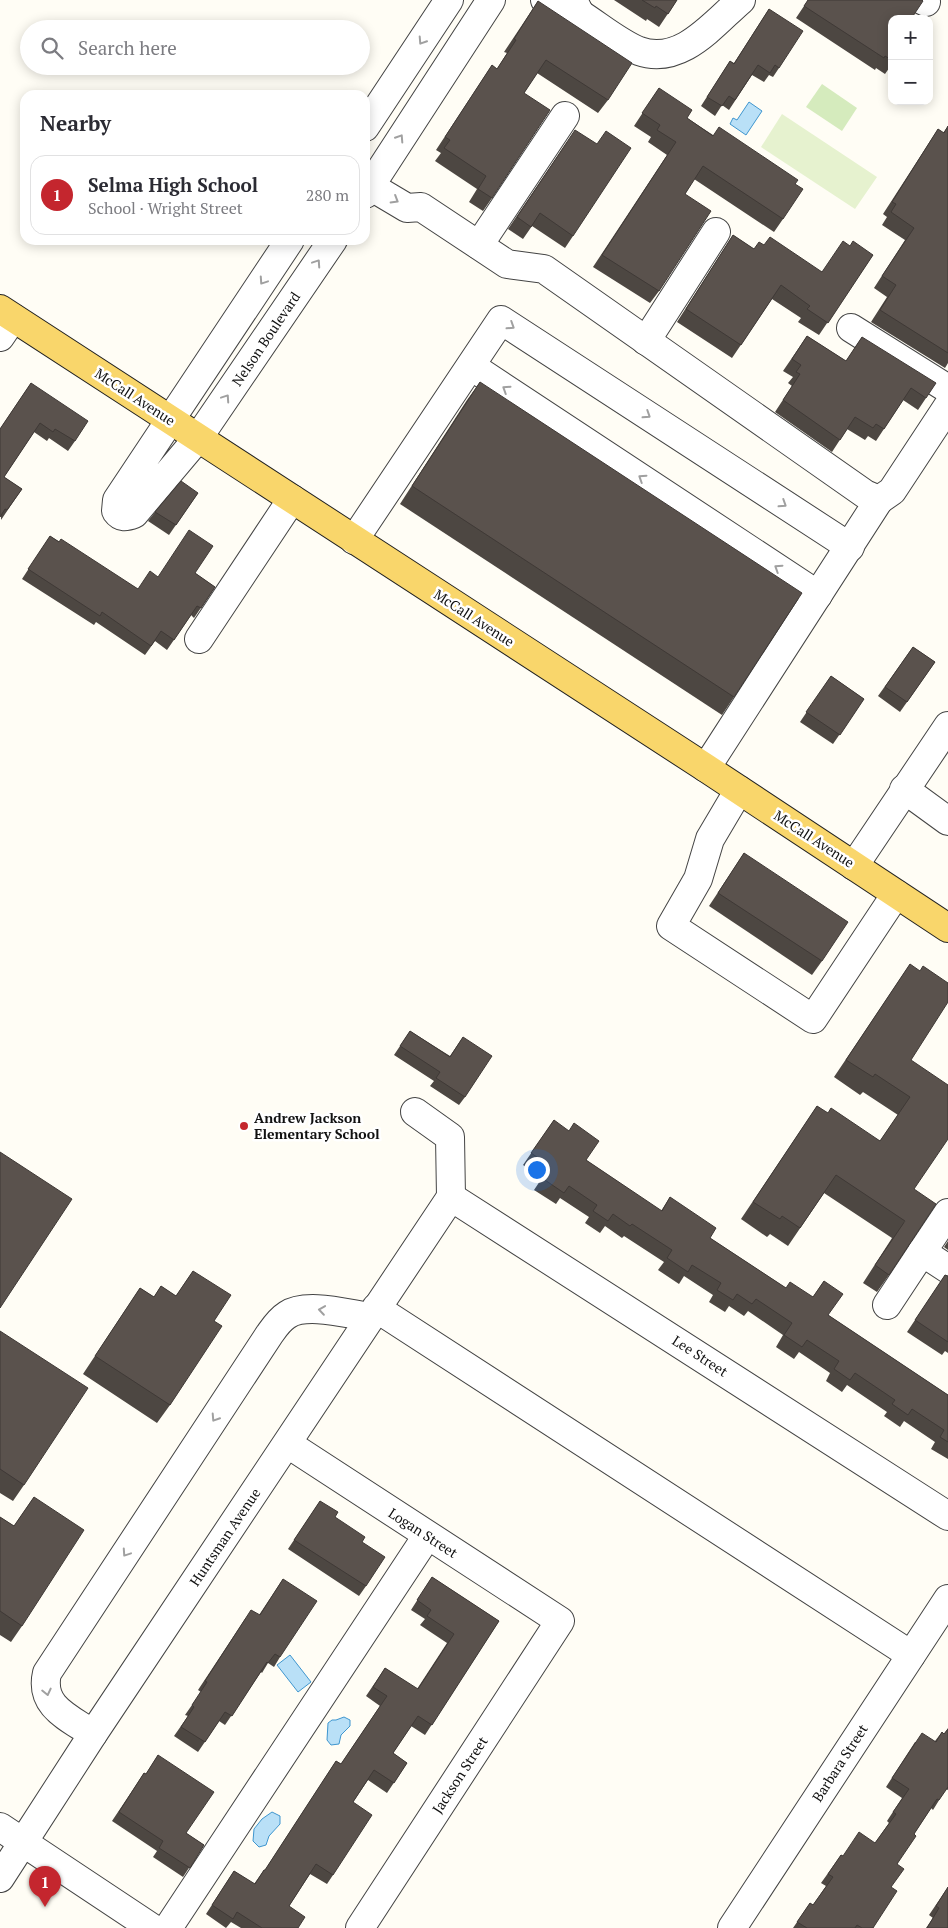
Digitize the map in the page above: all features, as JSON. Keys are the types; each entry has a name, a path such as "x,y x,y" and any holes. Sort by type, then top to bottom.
{"main road":[{"name":"McCall Avenue","path":"4,321 198,438 706,768 948,928"}],"street":[{"path":"370,119 448,0"},
{"path":"491,0 371,180 407,208 421,207 507,264 544,269 865,494 879,500"},
{"path":"545,0 566,14 577,7 632,47 644,52 659,54 679,50 689,44 741,0"},
{"path":"479,245 565,116"},
{"path":"646,340 716,232"},
{"path":"170,420 287,245"},
{"name":"Nelson Boulevard","path":"170,420 116,500 116,511 119,514 123,516 134,514 198,438 330,245"},
{"path":"354,540 501,320 850,547"},
{"path":"851,328 948,389"},
{"path":"471,366 818,595"},
{"path":"706,768 879,500 892,491 948,406"},
{"path":"199,639 292,499"},
{"path":"854,866 948,726"},
{"path":"904,789 948,821"},
{"path":"739,790 710,838 698,879 671,926 813,1018 896,894"},
{"path":"415,1112 450,1137 451,1196"},
{"name":"Huntsman Avenue","path":"0,1878 451,1196"},
{"name":"Lee Street","path":"451,1196 948,1516"},
{"path":"887,1305 948,1213"},
{"path":"922,1252 948,1269"},
{"path":"94,1734 56,1710 51,1704 45,1689 47,1673 269,1335 287,1315 296,1310 309,1308 373,1312 911,1655"},
{"name":"Logan Street","path":"288,1444 560,1621"},
{"path":"168,1928 427,1536"},
{"name":"Barbara Street","path":"732,1928 948,1599"},
{"name":"Jackson Street","path":"360,1928 560,1621"},
{"path":"0,1827 152,1928"}],"green space":[{"path":"822,84 857,108 842,131 806,107"},
{"path":"782,114 877,177 855,209 761,147"}],"water":[{"path":"749,102 762,111 746,135 730,124 733,118 737,120"},
{"path":"290,1655 311,1682 298,1692 277,1665"},
{"path":"344,1717 350,1720 350,1726 341,1735 339,1744 331,1745 327,1740 328,1723"},
{"path":"272,1812 280,1816 280,1824 269,1836 266,1845 259,1847 253,1841 254,1829 262,1819"}],"building":[{"path":"642,0 677,0 668,14"},
{"path":"808,0 923,1 914,15 888,15 888,58 885,56 884,58 804,6"},
{"path":"538,1 632,63 608,100 546,60 524,93 550,110 492,198 478,189 486,176 444,148 450,140 445,137 492,65 497,69"},
{"path":"769,9 803,31 779,68 775,65 770,73 758,65 735,100 729,96 722,106 707,97 730,61 734,64"},
{"path":"659,88 692,110 687,118 713,136 719,127 798,180 795,184 803,189 783,219 703,166 685,194 711,211 659,291 602,255 676,142 657,130 660,125 642,113"},
{"path":"948,126 948,353 880,310 896,285 882,276 914,228 891,212 896,204 892,202 938,129 944,133"},
{"path":"575,130 597,144 606,131 631,148 573,236 540,213 531,227 517,217"},
{"path":"733,235 754,249 759,242 764,245 770,237 822,272 843,241 850,246 853,241 873,255 828,323 807,309 810,306 781,285 741,345 686,309"},
{"path":"807,336 846,361 862,337 936,383 926,398 911,388 884,429 876,424 873,428 855,417 840,440 783,400 800,374 796,372 801,365 792,359"},
{"path":"480,382 802,593 734,697 412,486"},
{"path":"31,383 88,421 75,441 55,429 53,432 40,423 4,477 22,489 0,517 0,429"},
{"path":"181,481 198,493 176,525 155,512"},
{"path":"189,530 213,546 195,573 215,587 201,608 197,606 174,640 161,631 151,646 102,612 100,616 28,569 50,536 59,542 61,539 138,589 150,571 158,577"},
{"path":"913,647 935,662 907,702 885,687"},
{"path":"831,676 864,699 840,735 806,712"},
{"path":"744,853 848,922 822,961 718,893"},
{"path":"910,964 920,971 923,966 948,983 948,1002 911,1060 948,1085 948,1139 914,1189 936,1204 889,1275 875,1265 905,1221 836,1175 800,1228 782,1216 780,1219 753,1202 817,1106 828,1113 831,1108 880,1141 910,1097 875,1074 873,1077 846,1060"},
{"path":"410,1031 450,1057 463,1037 492,1056 465,1097 436,1078 440,1072 400,1046"},
{"path":"554,1120 569,1131 574,1123 599,1141 586,1160 662,1211 670,1197 716,1228 710,1238 786,1288 790,1282 813,1297 824,1281 843,1294 828,1315 948,1395 948,1442 940,1437 944,1430 912,1409 908,1415 892,1404 895,1400 855,1373 850,1380 834,1369 839,1361 807,1340 802,1347 784,1335 792,1323 756,1299 752,1304 737,1294 733,1300 717,1290 721,1283 692,1265 688,1272 667,1258 672,1250 632,1224 630,1226 613,1214 608,1221 593,1211 597,1205 569,1186 564,1193 542,1178 550,1166 531,1153"},
{"path":"0,1152 72,1199 0,1308"},
{"path":"193,1271 231,1295 214,1321 222,1326 170,1405 95,1356 140,1288 154,1297 161,1286 176,1296"},
{"path":"945,1275 948,1276 948,1342 915,1320"},
{"path":"0,1331 88,1388 24,1485 0,1469"},
{"path":"34,1497 84,1530 22,1626 0,1611 0,1517 14,1526"},
{"path":"320,1501 338,1512 335,1517 365,1537 362,1542 385,1557 366,1586 294,1540"},
{"path":"432,1577 499,1621 432,1725 418,1716 393,1753 407,1763 394,1783 374,1770 353,1802 372,1815 333,1875 316,1864 289,1906 305,1917 298,1928 262,1928 237,1912 233,1919 212,1905 234,1871 255,1884 336,1761 341,1764 387,1696 373,1687 385,1668 418,1689 454,1634 427,1616 431,1610 417,1600"},
{"path":"283,1579 317,1601 280,1657 275,1654 267,1662 232,1716 225,1712 205,1742 181,1727 194,1707 192,1705 207,1682 205,1681 251,1610 260,1615"},
{"path":"948,1729 948,1787 939,1800 937,1799 914,1834 916,1836 897,1864 904,1869 891,1887 897,1891 873,1928 862,1928 857,1925 855,1928 807,1928 797,1922 810,1903 813,1905 833,1877 828,1874 859,1832 875,1843 896,1814 893,1812 909,1789 892,1778 922,1733 936,1742 942,1732 944,1734"},
{"path":"158,1755 214,1792 186,1833 204,1845 190,1868 159,1848 163,1841 119,1812"},
{"path":"948,1887 948,1928 927,1928 939,1908 936,1906"}],"place":[{"name":"Andrew Jackson Elementary School","path":"244,1126"},
{"name":"Selma High School","path":"45,1907"}]}
